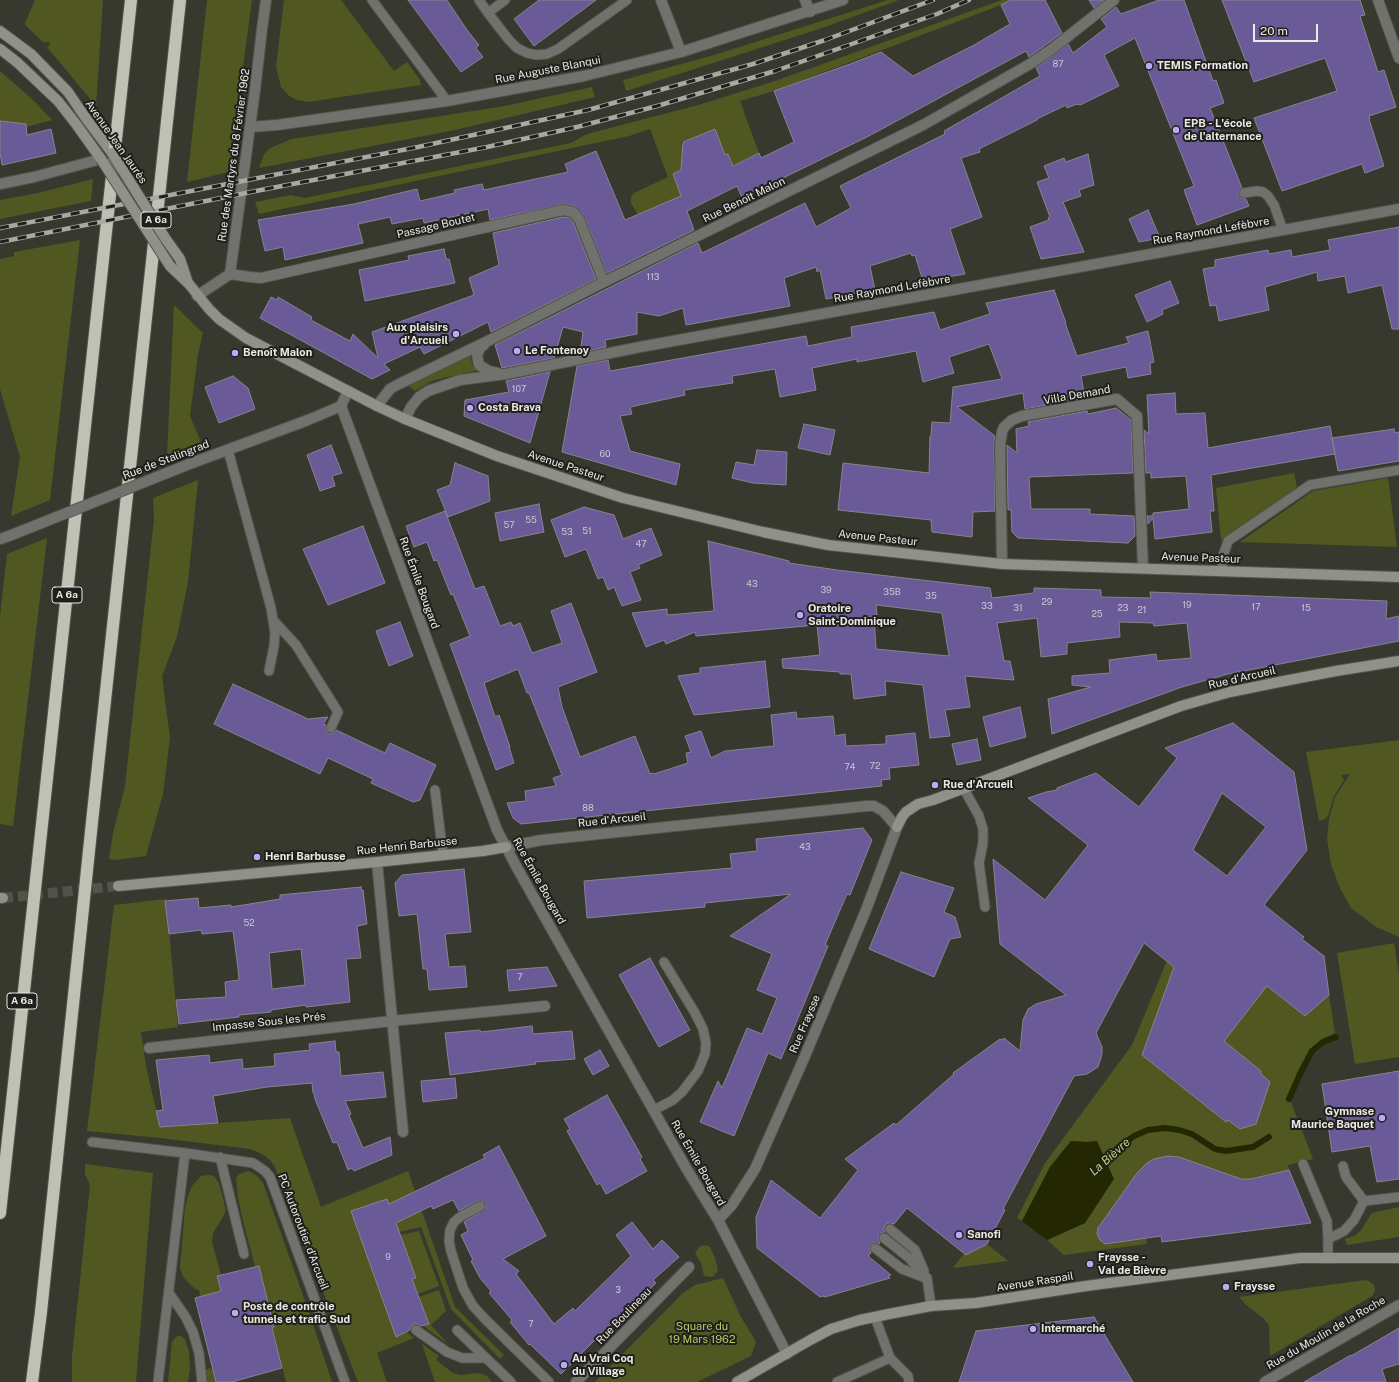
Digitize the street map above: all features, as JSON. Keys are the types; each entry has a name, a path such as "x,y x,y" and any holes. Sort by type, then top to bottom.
{"highway":[{"name":"A 6a","path":"0,1213 131,0"},
{"name":"A 6a","path":"32,1382 41,1312 180,0"}],"main road":[{"name":"Avenue Jean Jaurès","path":"0,31 31,54 68,92 112,153 165,238 180,259 189,284"},
{"name":"Avenue Jean Jaurès","path":"0,49 37,80 58,101 101,159 170,266 189,284 197,296 209,309 246,338 377,406"},
{"name":"Avenue Pasteur","path":"377,406 405,419 497,456 624,498 748,528 828,545 1002,564 1399,577"},
{"name":"Rue d'Arcueil","path":"898,827 902,817 911,808 918,804 933,800 1181,706 1230,692 1292,679 1399,661"},
{"name":"Rue Henri Barbusse","path":"118,886 377,862 483,851 506,847"},
{"name":"Avenue Raspail","path":"737,1382 832,1329 875,1317 931,1306 976,1303 1086,1286 1300,1258 1399,1258"}],"street":[{"name":"Rue des Martyrs du 8 Février 1962","path":"230,274 266,0"},
{"path":"661,0 680,52"},
{"path":"805,0 810,12"},
{"name":"Rue Auguste Blanqui","path":"250,127 285,124 447,101 584,76 680,52 810,12 843,0"},
{"name":"Rue Benoît Malon","path":"377,406 390,389 923,125 1030,64 1052,49 1114,0"},
{"path":"1378,0 1399,58"},
{"path":"0,184 34,177 101,159"},
{"name":"Rue Raymond Lefèbvre","path":"405,419 411,407 419,397 428,391 460,380 506,374 640,347 1399,209"},
{"name":"Passage Boutet","path":"230,274 250,278 261,278 563,210 573,212 579,218 604,282"},
{"path":"197,296 230,274"},
{"path":"492,339 483,345 478,352 477,359 479,364 489,371 506,374"},
{"path":"341,406 348,391"},
{"name":"Villa Demand","path":"1002,564 1000,445 1004,427 1012,420 1022,416 1117,399 1137,416 1143,568"},
{"name":"Rue de Stalingrad","path":"4,537 192,462 314,418 341,406"},
{"name":"Rue Émile Bougard","path":"341,406 494,823 686,1168 718,1220 788,1354"},
{"name":"Rue d'Arcueil","path":"506,847 542,840 867,806 874,806 883,811 898,827"},
{"name":"Rue Fraysse","path":"718,1220 732,1205 755,1169 866,910 898,827"},
{"path":"377,862 403,1132"},
{"name":"Impasse Sous les Prés","path":"149,1048 392,1021 545,1006"},
{"name":"Rue Boulineau","path":"576,1382 689,1267"},
{"name":"Rue du Moulin de la Roche","path":"1265,1382 1399,1305"}],"lane":[{"path":"372,0 447,101"},
{"path":"479,0 509,40 517,48 527,53 536,55 547,54 558,49 627,0"},
{"path":"488,13 505,0"},
{"path":"1244,193 1257,191 1263,192 1268,196 1274,205 1283,230"},
{"path":"228,450 272,608 274,621 274,646 269,671"},
{"path":"1222,571 1223,556 1228,541 1310,485 1399,470"},
{"path":"274,621 296,645 338,712 331,728"},
{"path":"964,788 979,816 982,829 983,843 979,863 985,907"},
{"path":"435,790 443,855"},
{"path":"654,1110 673,1100 682,1092 698,1071 702,1063 706,1043 703,1029 695,1013 664,962"},
{"name":"PC Autoroutier d’Arcueil","path":"92,1142 220,1157 253,1163 260,1166 270,1177 345,1382"},
{"path":"158,1382 185,1153"},
{"path":"220,1157 244,1254"},
{"path":"1303,1164 1327,1221 1328,1259"},
{"path":"1343,1166 1346,1177 1364,1201"},
{"path":"1364,1201 1399,1197"},
{"path":"1328,1239 1344,1231 1354,1220 1364,1201"},
{"path":"480,1206 460,1217 454,1222 450,1230 449,1241 451,1251 463,1288 473,1306 485,1319 550,1382"},
{"path":"890,1229 915,1250 927,1278 931,1306"},
{"path":"884,1238 909,1258 927,1278"},
{"path":"875,1248 902,1269 927,1278"},
{"path":"169,1293 185,1316 193,1332 199,1353 202,1382"},
{"path":"875,1317 890,1358 908,1376 908,1382"},
{"path":"416,1330 448,1352 462,1358 486,1358"},
{"path":"457,1330 511,1382"},
{"path":"837,1382 890,1358"}],"green space":[{"path":"35,0 103,0 96,106 47,47 49,46 50,42 43,42 26,26 25,23"},
{"path":"207,0 252,0 229,172 187,182"},
{"path":"284,0 341,0 394,71 407,62 420,80 421,85 308,102 297,100 289,96 281,87 276,67"},
{"path":"888,0 899,0 819,29 626,91 623,80 714,55"},
{"path":"1002,0 1010,0 1001,5 774,91 740,101 759,153 733,165 728,154 725,155 715,129 681,142 684,154 682,159 684,169 673,174 681,196 638,215 631,203 631,197 634,193 668,177 650,129 629,136 259,214 255,202 291,195 305,198 571,143 587,134 698,105 772,82"},
{"path":"0,71 34,101 52,120 26,127 25,124 0,121"},
{"path":"592,87 595,97 455,130 259,168 264,154 270,148 292,139 505,106"},
{"path":"93,179 91,201 0,219 0,200 38,193"},
{"path":"80,240 50,500 11,516 20,457 0,389 0,259 14,256 14,252"},
{"path":"174,305 203,333 198,354 190,416 201,442 167,455"},
{"path":"470,355 473,367 476,371 432,381 415,391 407,385"},
{"path":"1294,473 1297,487 1221,540 1216,488"},
{"path":"1388,478 1397,547 1240,542 1313,491"},
{"path":"198,480 188,582 177,637 162,676 170,738 163,794 146,856 115,860 109,859 113,833 125,786 154,519 153,498"},
{"path":"47,538 13,826 0,824 0,616 7,554"},
{"path":"1399,740 1399,937 1376,927 1351,908 1339,886 1331,864 1327,839 1329,819 1335,797 1350,774 1341,775 1344,780 1334,796 1328,816 1319,821 1306,752"},
{"path":"166,899 178,1027 141,1032 146,1066 160,1127 290,1118 321,1207 408,1171 455,1307 504,1355 500,1359 451,1309 421,1227 399,1232 387,1199 396,1337 407,1332 414,1338 377,1353 387,1382 358,1382 275,1167 270,1160 262,1154 250,1149 87,1131 114,905"},
{"path":"1185,917 1218,948 1164,995 1142,1055 1226,1122 1227,1119 1240,1129 1256,1124 1270,1082 1259,1073 1261,1071 1224,1041 1267,986 1303,1015 1307,1014 1329,995 1335,1033 1322,1039 1310,1049 1297,1073 1289,1097 1313,1159 1288,1165 1289,1170 1251,1179 1241,1179 1168,1156 1154,1159 1147,1163 1137,1173 1099,1228 1097,1234 1100,1240 1105,1243 1146,1238 1147,1244 1064,1255 1047,1240 1085,1223 1086,1142 1071,1141 1050,1167 1022,1221 1017,1218 1045,1163 1132,1045"},
{"path":"1394,943 1399,974 1399,1057 1355,1064 1337,953"},
{"path":"85,1164 153,1173 136,1382 72,1382 72,1356 90,1185 85,1174"},
{"path":"249,1171 257,1176 263,1183 332,1382 286,1382 272,1328 274,1327 259,1266 255,1267 238,1198 236,1178 239,1174"},
{"path":"201,1176 214,1176 219,1183 226,1210 213,1233 212,1242 221,1275 217,1276 222,1296 200,1297 199,1290 195,1289 183,1277 180,1268 185,1208 188,1196 192,1186"},
{"path":"1399,1207 1399,1237 1347,1245 1345,1239 1356,1235 1372,1213"},
{"path":"419,1231 439,1286 418,1294 412,1279 416,1278 400,1235"},
{"path":"987,1244 1008,1261 953,1268 965,1252 969,1253"},
{"path":"706,1245 710,1247 718,1270 714,1276 710,1277 704,1276 701,1263 695,1253 700,1246"},
{"name":"Square du 19 Mars 1962","path":"723,1278 741,1317 756,1342 751,1356 697,1382 595,1382 683,1293 695,1285"},
{"path":"1366,1280 1374,1285 1375,1291 1372,1296 1270,1356 1269,1325 1239,1297"},
{"path":"439,1290 446,1311 431,1325 448,1344 423,1326 428,1323 419,1297"},
{"path":"178,1336 185,1339 189,1352 190,1369 188,1382 168,1382 172,1342"},
{"path":"422,1344 439,1356 436,1360 453,1373 461,1375 476,1373 482,1374 487,1376 492,1382 435,1382"},
{"path":"209,1368 213,1370 216,1382 204,1382 206,1370"}],"shaded area":[{"path":"1071,1141 1097,1141 1114,1179 1085,1223 1047,1240 1022,1221 1050,1167"}],"building":[{"path":"408,0 447,0 479,45 476,48 483,57 461,72"},
{"path":"539,0 596,0 534,46 514,19"},
{"path":"1010,0 1045,0 1062,33 1029,57 1026,51 867,137 742,198 737,186 687,211 694,230 607,273 584,215 575,206 564,204 490,220 488,209 424,223 423,218 392,224 390,217 358,224 363,243 285,260 283,247 265,251 258,220 354,204 417,189 420,201 455,193 454,190 482,184 484,190 568,172 565,164 596,151 625,220 681,196 673,174 681,170 683,142 715,129 725,155 728,154 733,166 759,153 761,158 794,142 774,91 881,52 913,76 974,45 1010,24 1001,5"},
{"path":"1089,0 1104,0 1094,8"},
{"path":"1159,0 1184,0 1213,81 1216,80 1224,103 1210,108 1242,188 1239,190 1238,194 1241,198 1246,199 1249,206 1197,225 1184,190 1194,186 1135,38 1104,55 1119,86 1080,105 1077,104 1067,108 1066,105 979,149 980,152 961,158 982,217 950,229 965,274 923,281 915,255 912,256 911,253 870,266 875,290 826,299 820,270 817,272 816,267 784,278 790,306 686,325 683,308 659,316 637,312 637,334 605,340 606,347 580,353 583,332 563,327 554,358 502,368 495,345 698,243 702,253 805,203 816,227 851,208 840,186 945,134 944,131 1040,76 1036,68 1068,44 1073,53 1107,27 1101,19 1116,7 1121,14"},
{"path":"1222,0 1360,0 1365,15 1360,16 1378,72 1384,70 1396,107 1369,116 1384,166 1365,173 1362,164 1282,191 1254,118 1337,91 1325,58 1254,82"},
{"path":"0,121 26,124 27,135 51,129 56,153 2,165 0,153"},
{"path":"1088,154 1094,185 1079,190 1081,196 1063,202 1084,252 1041,259 1030,227 1049,220 1048,218 1050,217 1037,182 1049,178 1044,166 1064,158 1066,162"},
{"path":"1148,210 1160,238 1139,242 1129,219"},
{"path":"563,217 570,218 573,222 596,279 491,332 488,322 424,354 420,347 384,364 390,370 372,379 260,318 271,297 277,300 278,297 312,317 311,320 350,341 353,334 378,358 372,332 474,295 469,278 499,265 493,233"},
{"path":"1399,227 1399,329 1392,329 1382,285 1348,293 1345,276 1318,281 1317,272 1265,287 1269,310 1219,321 1216,305 1210,306 1203,269 1215,267 1215,260 1268,250 1269,254 1291,250 1292,257 1330,250 1328,240"},
{"path":"444,249 446,259 449,259 455,283 365,301 359,270 409,260 408,256"},
{"path":"1170,281 1179,303 1162,310 1163,314 1147,322 1135,295"},
{"path":"1054,290 1077,356 1129,343 1126,337 1148,331 1154,362 1150,363 1151,374 1128,378 1126,367 1081,376 1085,398 1025,409 1023,393 957,407 995,436 995,511 973,512 972,537 932,532 931,520 838,510 843,463 929,473 932,422 950,423 953,387 1002,379 989,344 949,357 954,373 923,382 916,351 857,362 857,359 812,368 816,390 780,397 775,369 732,376 733,383 684,390 685,395 630,407 632,414 620,416 630,451 680,464 676,485 562,452 577,366 608,360 610,371 806,336 808,346 852,337 851,327 934,312 940,330 990,314 986,303"},
{"path":"550,372 530,443 464,416 465,400 509,392 506,381"},
{"path":"233,376 248,388 255,409 219,423 205,387"},
{"path":"1175,393 1176,414 1205,413 1208,448 1330,426 1335,454 1211,475 1214,511 1210,511 1212,532 1155,539 1153,518 1148,524 1147,516 1153,516 1153,513 1189,509 1186,476 1151,478 1151,473 1146,473 1144,430 1149,434 1147,395"},
{"path":"1116,408 1131,420 1133,473 1029,477 1031,509 1090,509 1090,514 1134,516 1135,536 1128,543 1018,538 1012,532 1011,509 1008,510 1007,445 1017,453 1016,429 1029,426 1028,422 1087,411 1088,414"},
{"path":"804,424 835,430 830,455 798,448"},
{"path":"1394,429 1395,433 1399,432 1399,461 1338,471 1332,438"},
{"path":"331,445 342,473 332,476 335,486 320,491 307,455"},
{"path":"757,450 787,452 786,485 753,483 732,478 736,462 754,465"},
{"path":"455,463 488,476 490,501 448,517 437,490 450,485"},
{"path":"539,504 544,532 500,541 495,513"},
{"path":"584,507 614,515 623,539 651,528 662,555 638,565 640,568 630,572 641,600 622,606 614,587 608,590 603,577 598,579 586,549 565,557 551,520"},
{"path":"445,511 475,589 484,586 500,626 511,622 513,626 520,623 532,653 562,643 551,611 571,603 597,672 558,687 562,707 580,757 635,736 650,774 654,774 688,763 686,753 691,752 685,736 701,731 711,758 725,751 774,746 771,715 796,712 797,719 833,716 835,736 845,734 846,746 886,744 886,736 915,733 919,765 889,768 890,779 881,780 882,786 521,824 513,818 507,803 526,801 525,791 556,786 553,778 562,775 518,669 484,683 495,717 499,715 514,763 496,770 450,644 470,636 453,594 451,595 437,560 434,561 427,542 414,547 406,526"},
{"path":"363,526 385,583 328,605 303,549"},
{"path":"708,541 789,561 789,563 990,588 992,598 1034,593 1034,588 1101,590 1101,597 1151,598 1150,592 1387,601 1386,619 1399,616 1399,641 1228,674 1182,687 1052,734 1048,699 1091,687 1072,685 1072,676 1110,673 1109,660 1156,654 1157,661 1191,658 1187,623 1154,626 1153,623 1119,622 1120,637 1067,643 1067,654 1041,657 1037,618 997,623 1004,661 1010,661 1014,680 965,676 970,707 945,710 950,736 930,738 923,685 885,681 886,695 854,699 851,674 783,668 782,659 820,655 817,625 696,636 695,632 666,644 664,640 646,647 632,613 667,609 667,615 714,611","holes":["876,605 942,613 949,656 876,649 874,615 877,615"]},
{"path":"400,622 413,656 389,666 376,631"},
{"path":"765,661 770,707 694,715 678,676 700,673 700,668"},
{"path":"233,684 308,719 328,717 323,724 326,725 326,731 329,734 334,733 336,730 385,753 390,743 436,765 420,800 413,802 371,783 373,779 328,758 320,774 214,724"},
{"path":"1020,707 1026,737 990,747 983,717"},
{"path":"1233,723 1294,772 1307,850 1264,905 1304,937 1302,939 1324,956 1329,995 1305,1016 1267,986 1224,1041 1261,1071 1260,1073 1270,1082 1256,1124 1240,1129 1228,1120 1226,1122 1142,1055 1174,967 1144,943 1096,1033 1102,1047 1102,1054 1098,1067 1087,1074 1074,1076 1003,1209 1005,1210 987,1244 966,1255 907,1208 894,1224 888,1223 885,1225 885,1232 881,1233 878,1237 880,1242 879,1244 873,1242 869,1247 871,1253 868,1256 891,1275 888,1276 890,1278 825,1297 820,1297 757,1248 756,1217 771,1180 820,1218 858,1170 845,1159 894,1123 896,1125 954,1074 953,1073 1000,1039 1002,1040 1004,1038 1020,1051 1023,1020 1028,1009 1036,1004 1066,995 1000,944 993,859 1045,900 1088,845 1028,798 1057,790 1057,788 1096,773 1139,807 1177,758 1165,748","holes":["1222,793 1266,827 1227,876 1193,850"]},
{"path":"977,739 981,760 957,765 952,744"},
{"path":"863,828 872,840 850,895 847,894 825,945 828,946 781,1059 768,1053 734,1136 700,1122 718,1081 722,1088 747,1028 762,1034 777,998 757,990 772,954 730,936 791,894 705,903 705,907 587,918 584,881 732,868 730,854 757,851 756,839"},
{"path":"464,869 471,932 445,934 449,967 465,966 467,987 429,990 427,969 423,969 417,914 399,916 395,883 402,875"},
{"path":"901,872 954,888 944,912 955,917 961,937 950,939 934,977 869,949"},
{"path":"361,887 361,890 363,890 367,924 357,926 361,958 346,959 350,1002 306,1007 306,1005 271,1010 271,1012 239,1015 239,1017 179,1024 176,1000 226,997 225,982 239,980 238,968 233,931 202,934 201,930 169,934 165,901 198,898 199,908 231,905 231,907 280,899 280,895","holes":["301,949 305,985 272,989 269,953"]},
{"path":"650,958 690,1030 659,1047 619,975"},
{"path":"547,967 557,986 509,991 507,970"},
{"path":"532,1026 533,1034 572,1031 575,1059 535,1062 536,1064 450,1075 445,1033 480,1030 481,1032"},
{"path":"335,1041 336,1052 339,1052 341,1076 383,1072 386,1097 345,1101 351,1114 349,1115 363,1148 390,1137 392,1155 354,1171 352,1168 348,1170 337,1142 333,1143 315,1099 312,1083 267,1087 213,1096 218,1123 160,1127 156,1111 163,1110 156,1060 209,1055 210,1063 242,1059 243,1069 275,1066 274,1054 310,1050 309,1044"},
{"path":"600,1050 609,1066 593,1075 584,1059"},
{"path":"1399,1071 1399,1179 1377,1182 1370,1146 1332,1152 1322,1084"},
{"path":"455,1078 457,1098 423,1102 421,1081"},
{"path":"607,1095 642,1157 640,1159 647,1171 606,1194 600,1183 597,1185 567,1131 570,1129 564,1119"},
{"path":"499,1146 546,1236 503,1259 519,1271 516,1274 554,1324 573,1308 575,1311 631,1256 616,1235 632,1222 653,1249 662,1240 679,1257 653,1280 656,1283 620,1319 618,1317 561,1374 530,1344 529,1345 510,1322 512,1320 489,1293 491,1291 480,1278 471,1261 473,1260 461,1235 468,1231 464,1222 485,1209 486,1206 483,1201 477,1201 459,1211 453,1200 433,1209 431,1206 396,1223 416,1278 412,1279 429,1324 421,1326 414,1324 410,1330 396,1337 351,1211 387,1199 389,1204 485,1158 483,1155"},
{"path":"1168,1156 1179,1157 1241,1179 1251,1179 1289,1170 1311,1223 1162,1242 1161,1236 1105,1244 1100,1240 1097,1234 1098,1228 1137,1173 1147,1163 1154,1159"},
{"name":"Poste de contrôle tunnels et trafic Sud","path":"259,1266 274,1327 272,1328 282,1368 232,1382 216,1382 195,1298 221,1291 217,1276"},
{"path":"1094,1317 1133,1382 959,1382 976,1331"},
{"path":"1399,1328 1399,1364 1382,1369 1386,1382 1304,1382 1351,1356"}],"waterway":[{"name":"La Bièvre","path":"1289,1099 1312,1051 1323,1042 1336,1037"},
{"name":"La Bièvre","path":"1099,1166 1119,1147 1134,1136 1148,1130 1165,1128 1179,1130 1192,1134 1215,1149 1226,1151 1253,1147 1269,1137"}],"tunnel":[{"path":"3,898 118,886"}],"railway":[{"path":"0,228 418,147 588,110 753,64 825,40 933,0"},
{"path":"0,242 487,147 577,127 657,106 775,71 937,14 969,0"}],"place":[{"name":"TEMIS Formation","path":"1149,66"},
{"name":"EPB - L'école de l'alternance","path":"1176,130"},
{"name":"Aux plaisirs d'Arcueil","path":"456,334"},
{"name":"Le Fontenoy","path":"517,351"},
{"name":"Benoît Malon","path":"235,353"},
{"name":"Costa Brava","path":"470,408"},
{"name":"Oratoire Saint-Dominique","path":"800,615"},
{"name":"Rue d'Arcueil","path":"935,785"},
{"name":"Henri Barbusse","path":"257,857"},
{"name":"Gymnase Maurice Baquet","path":"1382,1118"},
{"name":"Sanofi","path":"959,1235"},
{"name":"Fraysse - Val de Bièvre","path":"1090,1264"},
{"name":"Fraysse","path":"1226,1287"},
{"name":"Poste de contrôle tunnels et trafic Sud","path":"235,1313"},
{"name":"Intermarché","path":"1033,1329"},
{"name":"Au Vrai Coq du Village","path":"564,1365"}]}
